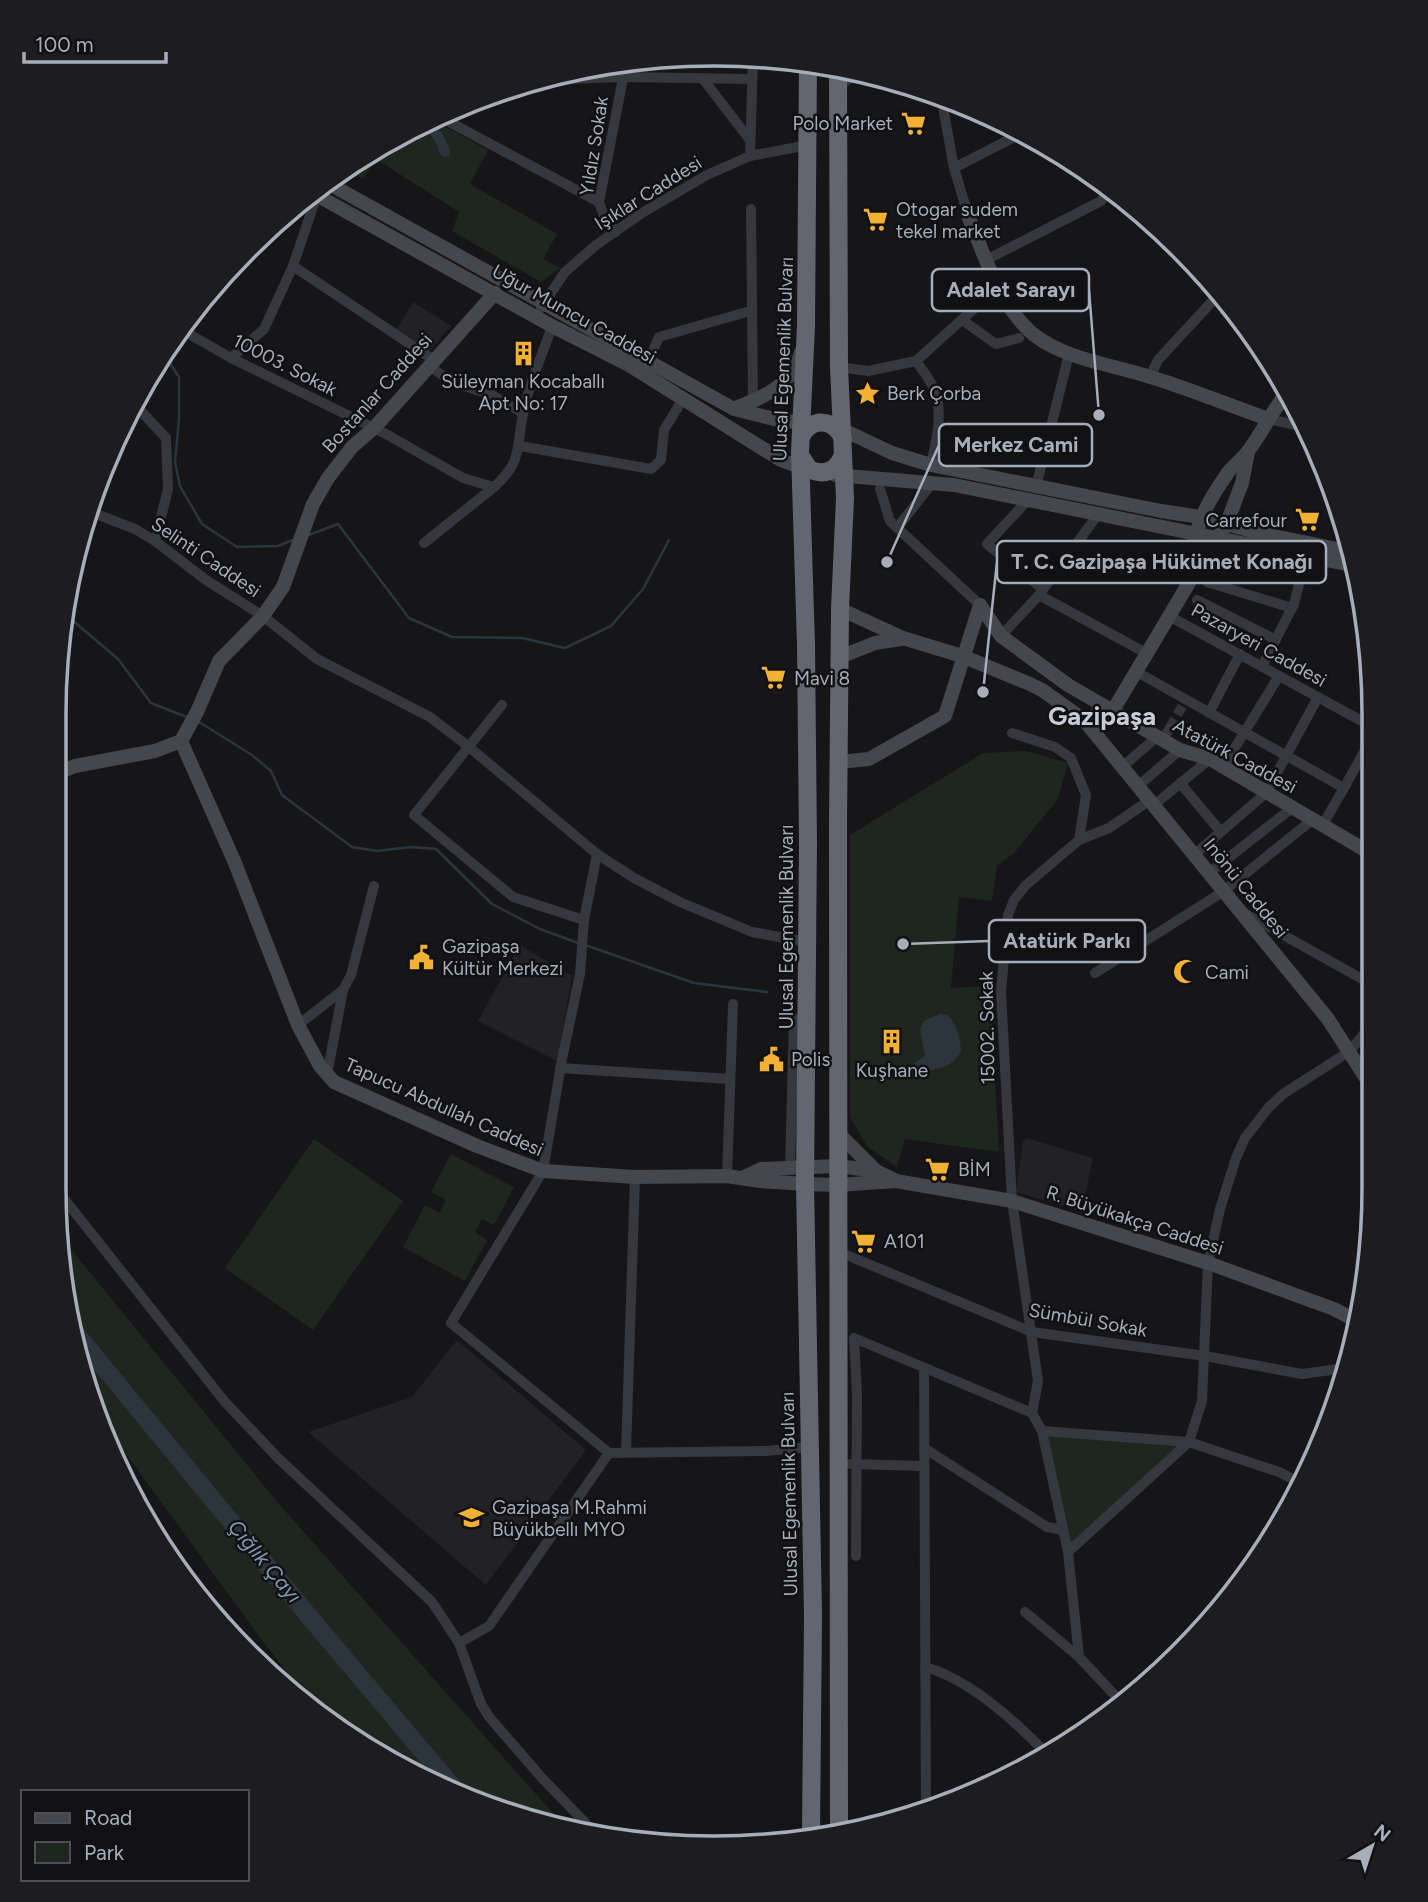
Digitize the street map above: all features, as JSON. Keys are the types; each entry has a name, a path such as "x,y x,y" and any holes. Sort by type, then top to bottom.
{"highway":[{"name":"Ulusal Egemenlik Bulvarı","path":"808,74 807,942 800,1173 813,1615 811,1828"},
{"path":"838,79 840,437 845,476 840,609 837,1251 848,1464 839,1823"},
{"path":"828,423 840,437 836,467 808,449 828,423"}],"street":[{"path":"750,156 752,68"},
{"name":"Yıldız Sokak","path":"616,232 604,216 599,202 625,73"},
{"path":"594,78 751,79"},
{"path":"703,79 750,140"},
{"path":"943,109 954,167 969,218 999,286 1034,335 1069,354 1150,377 1268,419 1293,425"},
{"path":"451,123 599,202"},
{"path":"954,167 1011,139"},
{"name":"Işıklar Caddesi","path":"536,316 565,272 616,232 707,175 750,156 808,145"},
{"name":"Uğur Mumcu Caddesi","path":"323,198 552,326 629,365 782,460 808,449 782,421 734,409 337,188"},
{"path":"986,260 1101,201 1104,197"},
{"path":"231,359 264,329 293,267 310,209"},
{"path":"751,209 753,402"},
{"path":"293,267 432,363 452,382 492,395 523,413"},
{"path":"839,367 867,371 916,361 999,286"},
{"name":"Bostanlar Caddesi","path":"181,741 219,661 263,616 282,587 318,495 352,447 374,428 495,293"},
{"path":"1150,377 1158,360 1213,301"},
{"path":"648,362 659,337 750,311"},
{"path":"962,320 996,344 1019,338"},
{"path":"424,543 494,487 505,477 513,464 520,446 523,413 552,326"},
{"path":"734,409 777,388 797,366 806,326"},
{"name":"10003. Sokak","path":"190,335 231,359 374,428 463,478 494,487"},
{"path":"1037,487 1069,354"},
{"path":"916,361 934,388 939,410 931,466"},
{"path":"520,446 651,470 661,460 664,430 684,397"},
{"path":"1193,576 1192,552 1201,517 1228,473 1248,452 1281,401"},
{"path":"142,412 166,438 168,489 155,541"},
{"path":"840,437 931,466 1227,523 1343,562"},
{"path":"808,449 845,476 933,482 1219,538 1340,551"},
{"path":"1084,720 1100,713 1112,712 1193,576 1219,538 1242,483 1248,452"},
{"path":"897,528 933,482"},
{"name":"Atatürk Caddesi","path":"880,489 890,522 975,598 1001,636 1112,712 1164,734 1180,750 1223,767 1362,848"},
{"path":"1027,501 987,544 1041,592 1147,654"},
{"path":"1001,636 1041,592 1099,513"},
{"name":"Selinti Caddesi","path":"98,515 135,529 155,541 206,580 263,616 317,659 430,717 597,854 634,878 680,902 752,932 807,942"},
{"path":"1262,666 1292,608 1308,549"},
{"path":"1207,582 1292,608"},
{"path":"1197,600 1276,640"},
{"path":"839,762 869,759 944,716 980,605"},
{"name":"Inönü Caddesi","path":"840,609 903,638 962,656 1042,690 1084,720 1328,1019 1362,1071"},
{"name":"Pazaryeri Caddesi","path":"1169,616 1362,721"},
{"path":"840,657 875,643 903,638"},
{"path":"1209,713 1240,654"},
{"path":"1137,672 1184,702 1209,713 1344,788"},
{"path":"1223,767 1279,676"},
{"path":"1194,855 1266,793 1318,697"},
{"path":"502,705 414,816 513,897 584,920"},
{"path":"1012,733 1055,747 1071,758 1086,795 1079,841"},
{"path":"1122,767 1164,734"},
{"path":"66,770 155,751 181,741"},
{"name":"Tapucu Abdullah Caddesi","path":"181,741 235,863 299,1025 327,1076 345,1087 477,1146 543,1171 635,1177 727,1176 760,1181 800,1173"},
{"path":"1138,786 1180,750"},
{"path":"1095,973 1224,891 1317,823 1344,788 1362,756"},
{"name":"15002. Sokak","path":"1032,1413 1038,1381 1012,1201 1001,991 1008,915 1014,900 1026,885 1079,841 1109,828 1152,803 1210,760"},
{"path":"1180,783 1221,832"},
{"path":"1209,873 1292,808"},
{"path":"597,854 584,920 580,969 543,1171 451,1323 609,1454"},
{"path":"327,1076 343,990 351,975 374,886"},
{"path":"1239,910 1362,979"},
{"path":"299,1025 343,990"},
{"path":"727,1176 733,1004"},
{"path":"794,1018 800,1173"},
{"path":"1068,1552 1189,1442 1202,1401 1208,1263 1220,1209 1236,1158 1256,1121 1283,1094 1350,1051 1362,1036"},
{"path":"561,1068 729,1079"},
{"path":"838,1133 876,1171"},
{"name":"R. Büyükakça Caddesi","path":"800,1173 838,1166 876,1171 896,1181"},
{"name":"Tapucu Abdullah Caddesi","path":"744,1177 761,1169 800,1173"},
{"name":"R. Büyükakça Caddesi","path":"800,1173 838,1185 896,1181 1012,1201 1208,1263 1348,1317"},
{"path":"626,1451 635,1177"},
{"path":"67,1202 225,1402 278,1458 432,1602 459,1643 481,1703 490,1718 585,1822"},
{"name":"Sümbül Sokak","path":"837,1251 1032,1332 1205,1356 1302,1374 1335,1369"},
{"path":"856,1556 848,1464 854,1338 1032,1413 1042,1431 1068,1552 1079,1657"},
{"path":"924,1368 926,1800"},
{"path":"1042,1431 1189,1442 1292,1479"},
{"path":"459,1643 489,1626 609,1454 626,1451 766,1451 809,1447"},
{"path":"924,1448 1047,1527 1063,1530"},
{"path":"848,1464 924,1466"},
{"path":"1025,1612 1079,1657 1116,1696"},
{"path":"925,1667 948,1675 983,1698 1040,1748"}],"shaded area":[{"path":"413,302 451,326 430,350 397,329"},
{"path":"520,945 572,976 557,1061 478,1021"},
{"path":"940,1014 948,1015 954,1023 961,1051 946,1066 932,1070 923,1077 911,1078 908,1072 912,1065 925,1056 920,1029 924,1021"},
{"path":"1027,1138 1093,1158 1082,1210 1016,1192 1023,1141"},
{"name":"Gazipaşa M.Rahmi Büyükbellı MYO","path":"457,1340 586,1450 486,1585 308,1432 412,1397"}],"green space":[{"path":"714,66 736,67 668,68"},
{"path":"444,126 488,150 470,184 557,234 543,259 560,268 541,282 452,231 459,212 378,160"},
{"path":"373,164 363,179 356,175"},
{"path":"1026,751 1068,763 1058,799 1014,853 997,866 992,901 959,897 951,988 990,986 999,1152 905,1139 897,1167 867,1146 850,1117 850,835 983,753"},
{"path":"314,1139 403,1201 313,1330 225,1268"},
{"path":"451,1154 514,1187 494,1225 482,1219 475,1232 487,1240 465,1281 403,1247 425,1205 439,1213 446,1200 431,1192"},
{"path":"70,1248 279,1504 555,1815 466,1786 390,1749 320,1702 294,1681 121,1447 89,1356 79,1314"},
{"path":"1042,1431 1189,1442 1068,1552"}],"waterway":[{"path":"433,131 445,152"},
{"path":"170,363 179,377 175,462 180,486 202,524 237,547 278,546 293,540"},
{"path":"306,536 338,524 409,618 452,637 522,638 565,648 611,626 643,589 669,540"},
{"path":"73,621 118,659 151,703 189,718"},
{"path":"199,722 252,755 271,771 282,795 352,847 377,851 411,847 436,849 492,904 540,929 578,943"},
{"path":"585,945 694,983 767,992"},
{"name":"Çığlık Çayı","path":"87,1347 443,1776"}],"tunnel":[{"path":"1170,728 1184,703"}],"place":[{"name":"Polo Market","path":"913,123"},
{"name":"Otogar sudem tekel market","path":"876,220"},
{"name":"Süleyman Kocaballı Apt No: 17","path":"523,353"},
{"name":"Berk Çorba","path":"867,393"},
{"name":"Adalet Sarayı","path":"1099,415"},
{"name":"Carrefour","path":"1307,520"},
{"name":"Merkez Cami","path":"887,562"},
{"name":"Mavi 8","path":"774,678"},
{"name":"T. C. Gazipaşa Hükümet Konağı","path":"983,692"},
{"name":"Atatürk Parkı","path":"903,944"},
{"name":"Gazipaşa Kültür Merkezi","path":"422,957"},
{"name":"Cami","path":"1185,972"},
{"name":"Kuşhane","path":"892,1042"},
{"name":"Polis","path":"771,1059"},
{"name":"BİM","path":"938,1169"},
{"name":"A101","path":"864,1241"},
{"name":"Gazipaşa M.Rahmi Büyükbellı MYO","path":"472,1518"}],"district":[{"name":"Gazipaşa","path":"1102,716"}]}
